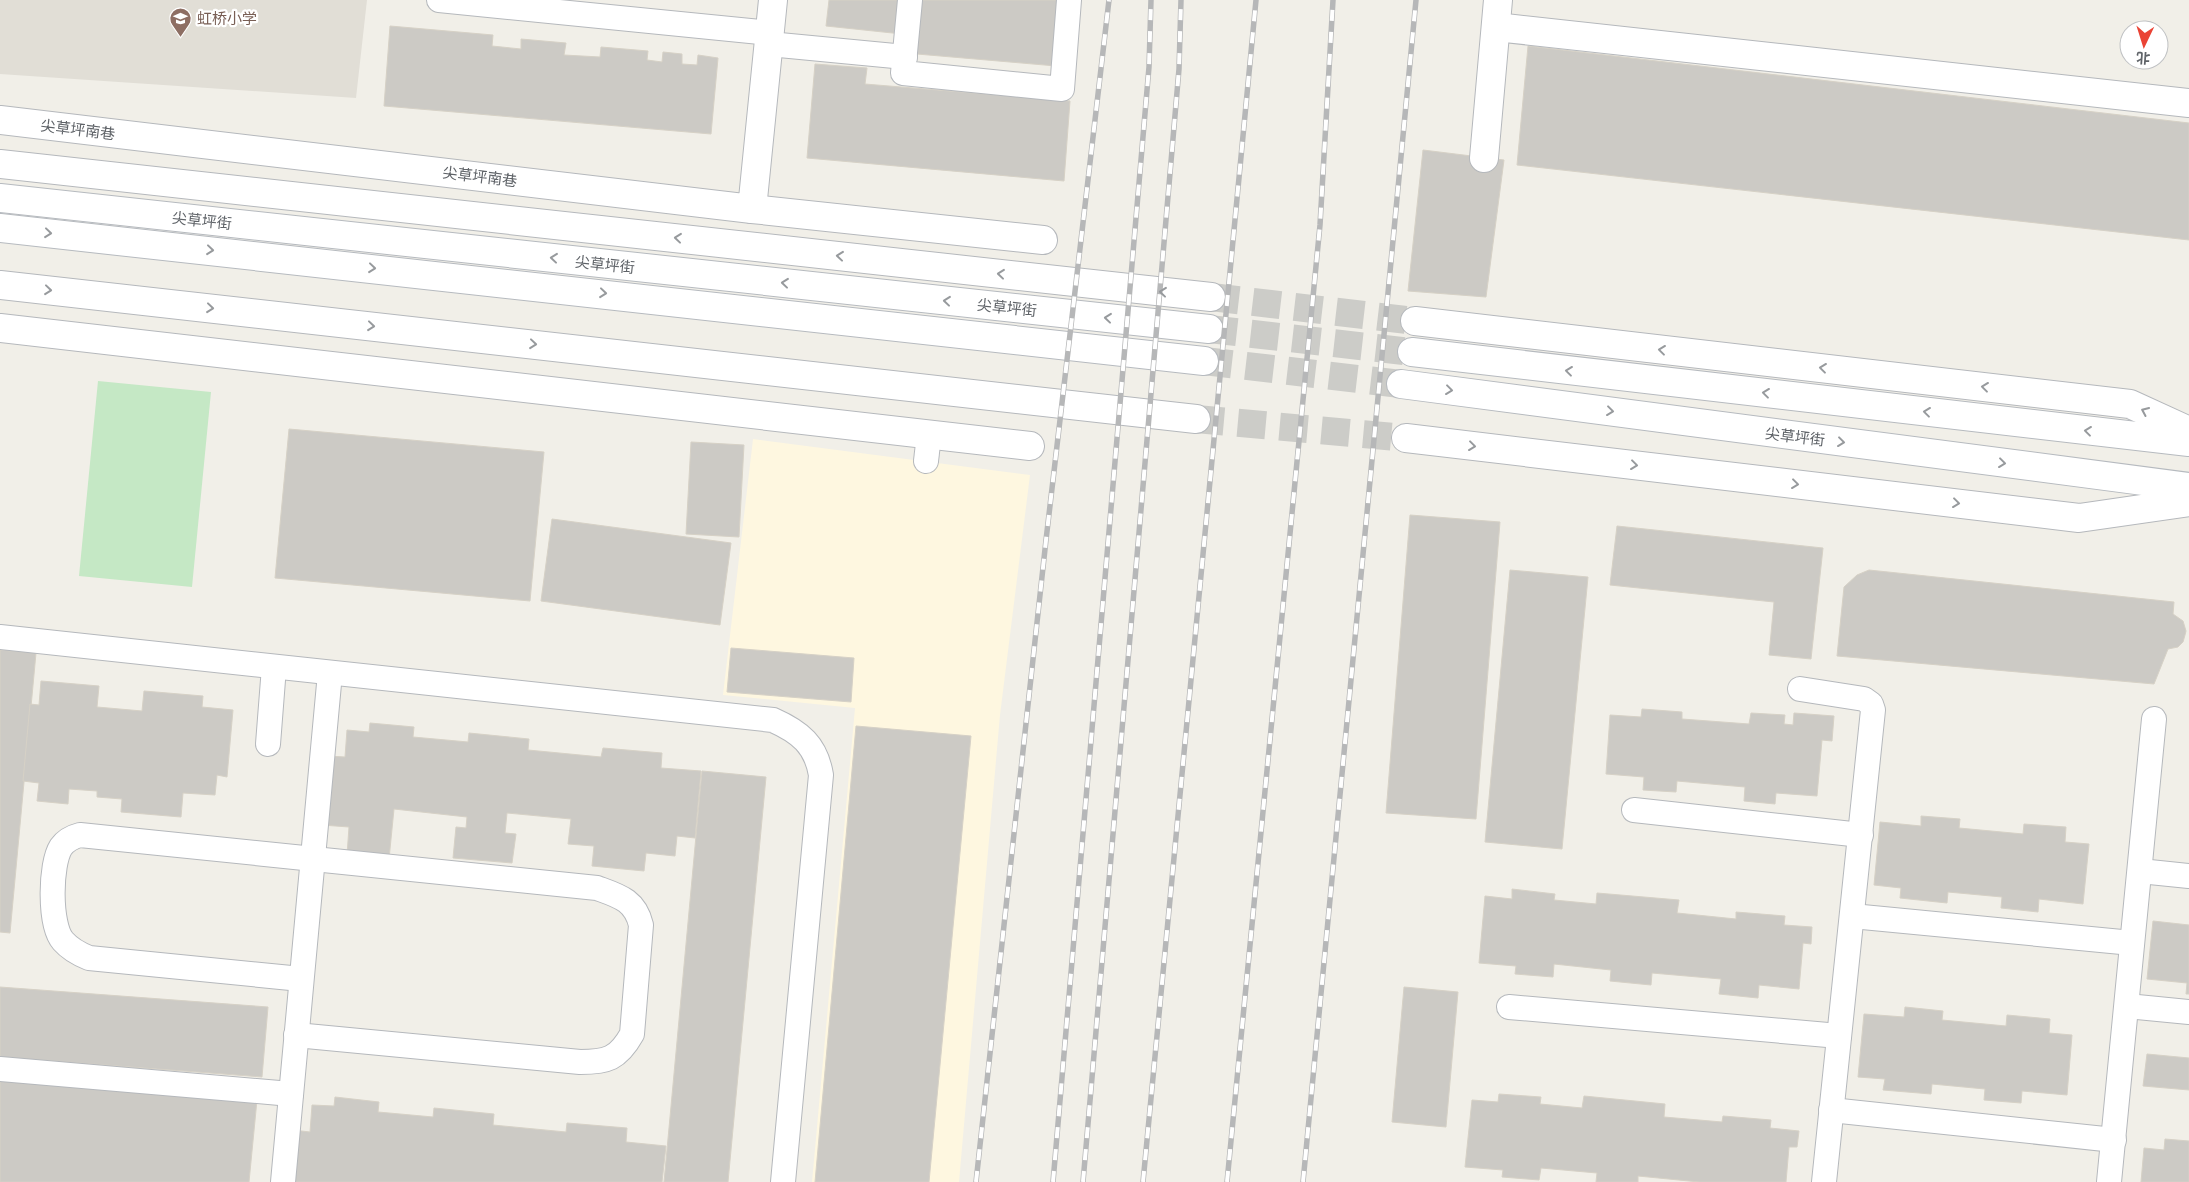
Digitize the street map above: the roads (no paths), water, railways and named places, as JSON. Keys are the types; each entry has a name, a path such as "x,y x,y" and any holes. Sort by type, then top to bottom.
{"street":[{"path":"752,209 773,0"},
{"path":"1484,158 1498,0"},
{"path":"1496,27 2189,103"},
{"name":"尖草坪南巷","path":"0,120 752,209 1043,240"},
{"path":"0,164 1211,297"},
{"name":"尖草坪街","path":"0,198 1209,329"},
{"name":"尖草坪街","path":"0,228 1204,362"},
{"path":"0,285 1196,418"},
{"path":"1415,321 2130,404 2189,431"},
{"path":"0,328 1030,446"},
{"path":"1412,352 2189,442"},
{"name":"尖草坪街","path":"1401,384 2189,487"},
{"path":"1406,438 2079,518 2189,502"}],"lane":[{"path":"439,0 769,38 905,57"},
{"path":"910,0 903,73 1062,90 1070,0"},
{"path":"926,461 929,435"},
{"path":"0,637 773,720 803,736 812,747 819,762 821,775 783,1182"},
{"path":"268,744 274,667"},
{"path":"283,1182 330,673"},
{"path":"1800,689 1864,698 1873,710 1824,1182"},
{"path":"2109,1182 2154,719"},
{"path":"1634,810 1861,835"},
{"path":"296,1035 580,1062 599,1062 614,1057 625,1047 632,1034 641,925 638,914 629,902 597,888 312,860 80,834 69,838 57,855 52,913 55,928 62,941 73,951 88,958 302,979"},
{"path":"2140,871 2189,876"},
{"path":"1852,916 2132,943"},
{"path":"1509,1006 1840,1036"},
{"path":"2127,1006 2189,1012"},
{"path":"0,1069 291,1094"},
{"path":"1831,1110 2114,1140"}],"tunnel":[{"path":"1211,297 1415,321"},
{"path":"1209,329 1412,352"},
{"path":"1204,361 1401,384"},
{"path":"1196,419 1406,438"}],"railway":[{"path":"976,1182 1046,540 1109,0"},
{"path":"1053,1182 1149,67 1151,0"},
{"path":"1083,1182 1179,69 1181,0"},
{"path":"1143,1182 1256,0"},
{"path":"1227,1182 1320,225 1333,0"},
{"path":"1303,1182 1416,0"}],"place":[{"name":"虹桥小学","path":"181,37"}]}
